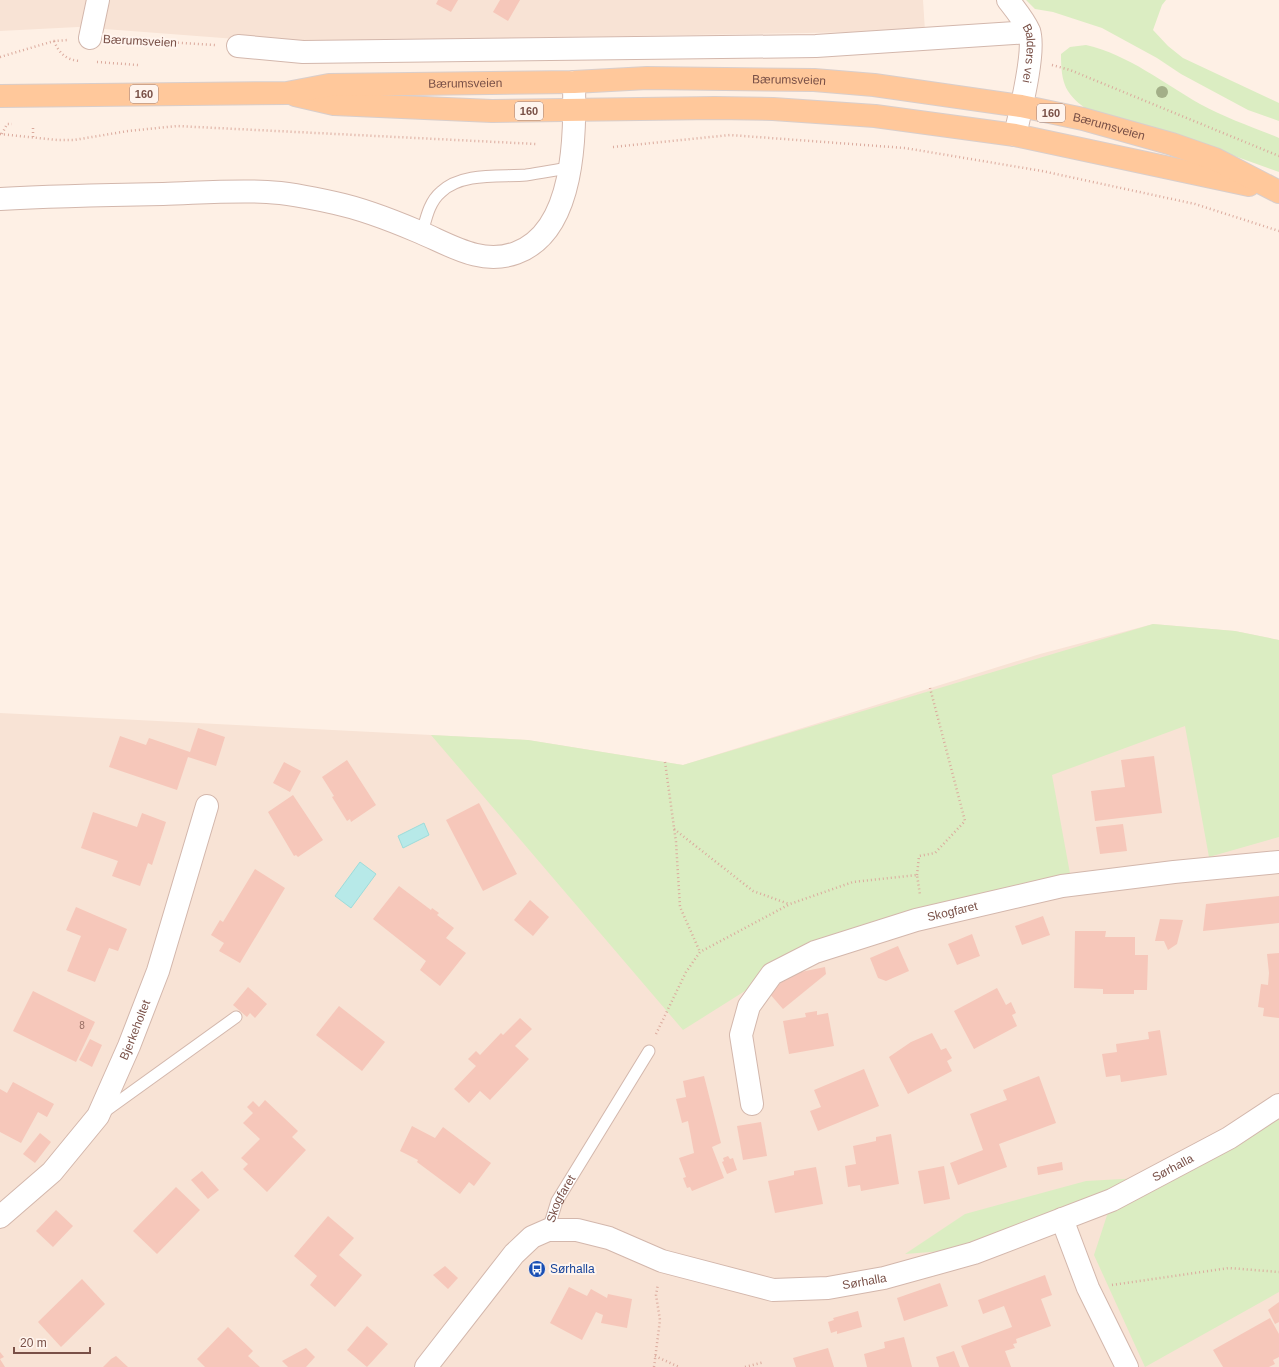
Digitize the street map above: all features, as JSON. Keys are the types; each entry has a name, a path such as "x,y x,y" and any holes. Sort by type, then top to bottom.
{"main road":[{"name":"Bærumsveien","path":"0,96 287,93 329,85 574,82 647,78 814,80 874,85 1021,106 1083,119 1172,144 1215,159 1277,191"},
{"name":"Bærumsveien","path":"287,93 334,104 492,111 773,109 875,116 1016,135 1277,191"}],"street":[{"path":"90,38 98,0"},
{"name":"Balders vei","path":"1008,0 1029,32 1030,59 1016,135"},
{"path":"238,46 303,52 816,46 1029,32"},
{"path":"0,199 267,192 337,203 383,217 422,233 455,249 480,256 499,258 517,253 532,245 545,231 556,214 563,197 574,149 574,82"},
{"name":"Bjerkeholtet","path":"0,1216 52,1172 98,1116 129,1046 158,971 207,806"},
{"name":"Skogfaret","path":"752,1104 741,1035 749,1006 772,974 815,952 924,919 1062,886 1174,872 1279,862"},
{"name":"Sørhalla","path":"548,1230 578,1230 609,1238 662,1261 773,1290 828,1288 884,1278 974,1253 1112,1200 1230,1138 1279,1105"},
{"path":"1062,1219 1088,1288 1127,1367"},
{"name":"Skogfaret","path":"426,1367 514,1254 532,1237 548,1230"}],"lane":[{"path":"422,233 432,202 441,192 453,184 471,179 528,174 569,168"},
{"path":"98,1116 236,1017"},
{"name":"Skogfaret","path":"548,1230 557,1201 649,1051"}],"path":[{"name":"Bærumsveien","path":"0,57 54,41 90,38 238,46"},
{"path":"1030,59 1070,70 1279,156"},
{"path":"12,124 7,124 1,134 74,140 128,131 177,126 536,144"},
{"path":"33,128 33,137"},
{"path":"613,147 730,135 905,148 1042,171 1195,204 1279,231"},
{"path":"924,919 918,875 919,856 935,852 965,821 930,688"},
{"path":"665,762 674,830 680,907 700,952"},
{"path":"674,830 753,891 790,904"},
{"path":"649,1051 686,972 700,952 790,904 853,882 918,875"},
{"path":"654,1367 660,1320 656,1295 662,1261"},
{"path":"1088,1288 1229,1268 1279,1272"},
{"path":"655,1356 679,1367"},
{"path":"745,1367 764,1362"}],"shaded area":[{"path":"0,0 923,0 925,31 277,42 78,27 0,31"},
{"path":"1153,624 1235,631 1279,640 1279,1367 0,1367 0,713 528,740 683,765 1040,654"}],"green space":[{"path":"1026,0 1166,0 1162,5 1153,30 1168,46 1183,58 1279,103 1279,121 1248,110 1181,74 1157,58 1102,28 1053,12 1035,9"},
{"path":"1086,45 1117,55 1145,70 1200,104 1229,118 1279,138 1279,172 1215,149 1091,112 1075,100 1066,88 1061,64 1061,54 1070,47"},
{"path":"1153,624 1235,631 1279,640 1279,837 1209,857 1185,726 1052,775 1071,879 772,974 683,1030 431,735 528,740 683,765"},
{"path":"1279,1102 1279,1292 1145,1367 1094,1255 1112,1200"},
{"path":"1140,1178 956,1250 905,1254 965,1214 1086,1181"}],"water":[{"path":"424,823 429,835 403,848 398,836"},
{"path":"360,862 376,874 351,908 335,896"}],"building":[{"path":"438,0 458,0 451,12 436,4"},
{"path":"500,0 520,0 508,21 493,12"},
{"path":"198,728 225,737 216,766 188,757 177,790 109,767 120,736 146,745 149,738 190,752"},
{"path":"1154,756 1162,813 1095,821 1091,791 1125,787 1121,760"},
{"path":"347,760 376,805 351,822 350,819 347,821 322,777"},
{"path":"284,762 301,771 290,792 273,783"},
{"path":"293,795 323,840 298,857 296,855 294,856 268,812"},
{"path":"479,803 517,874 483,891 446,820"},
{"path":"93,812 137,827 142,813 166,822 152,865 148,863 140,886 112,876 118,861 81,848"},
{"path":"1123,824 1127,851 1100,854 1096,827"},
{"path":"255,869 285,888 240,963 219,951 224,943 211,935 220,920 223,922"},
{"path":"399,886 431,910 432,908 439,913 437,915 454,928 446,938 466,953 440,986 420,970 426,961 373,919"},
{"path":"1279,896 1279,923 1203,931 1206,904"},
{"path":"530,900 549,917 533,936 514,920"},
{"path":"76,907 127,929 118,951 109,948 95,982 67,971 81,936 66,930"},
{"path":"1043,916 1050,935 1022,945 1015,926"},
{"path":"1160,919 1183,920 1177,944 1168,950 1164,941 1155,941"},
{"path":"1075,931 1106,931 1105,937 1135,937 1135,955 1148,955 1147,990 1134,990 1134,994 1103,994 1103,989 1074,988"},
{"path":"972,934 980,956 957,965 948,944"},
{"path":"898,946 909,971 886,981 878,978 870,958"},
{"path":"1279,953 1279,1018 1263,1016 1264,1008 1258,1007 1261,984 1268,985 1269,973 1267,954"},
{"path":"825,967 826,974 783,1009 769,993 791,974"},
{"path":"248,987 267,1004 255,1018 250,1013 247,1017 233,1005"},
{"path":"997,988 1006,1005 1011,1002 1016,1013 1012,1015 1017,1026 974,1049 954,1011"},
{"path":"33,991 95,1022 76,1062 13,1031"},
{"path":"339,1006 385,1042 362,1071 316,1035"},
{"path":"817,1011 817,1015 828,1013 834,1046 789,1054 783,1021 806,1017 805,1013"},
{"path":"520,1018 532,1029 515,1046 529,1059 490,1100 480,1091 469,1103 454,1089 476,1066 468,1059 476,1051 480,1055 501,1033 503,1035"},
{"path":"1160,1030 1167,1075 1121,1082 1120,1075 1106,1077 1102,1054 1117,1052 1116,1044 1149,1039 1148,1032"},
{"path":"932,1033 941,1050 946,1048 952,1058 947,1061 952,1071 908,1094 889,1057 911,1042"},
{"path":"90,1039 102,1045 92,1067 79,1060"},
{"path":"864,1069 879,1106 818,1131 810,1111 821,1107 814,1090"},
{"path":"704,1076 721,1143 712,1147 724,1178 692,1191 690,1187 687,1188 683,1178 686,1177 679,1158 694,1153 688,1121 682,1123 676,1099 686,1097 683,1081"},
{"path":"1039,1076 1056,1123 999,1144 1007,1167 958,1185 950,1163 983,1150 970,1114 1007,1100 1003,1090"},
{"path":"13,1082 54,1104 47,1117 38,1112 21,1143 0,1132 0,1089 7,1093"},
{"path":"265,1100 298,1131 292,1137 306,1150 267,1192 243,1169 248,1164 241,1158 260,1139 243,1123 253,1113 247,1107 253,1101 259,1107"},
{"path":"761,1122 767,1156 743,1160 737,1126"},
{"path":"412,1126 435,1138 443,1127 491,1163 474,1186 469,1182 460,1194 417,1162 418,1160 400,1151"},
{"path":"40,1133 51,1142 35,1163 23,1154"},
{"path":"891,1134 899,1184 861,1191 860,1185 848,1187 845,1166 856,1164 853,1146 876,1141 876,1137"},
{"path":"728,1156 730,1159 733,1158 737,1170 727,1174 722,1162 724,1161 723,1158"},
{"path":"1062,1162 1063,1170 1038,1175 1037,1167"},
{"path":"944,1166 950,1199 924,1204 918,1171"},
{"path":"816,1167 823,1204 775,1213 768,1181 794,1175 794,1171"},
{"path":"202,1171 219,1190 208,1199 191,1180"},
{"path":"176,1187 200,1210 157,1254 133,1231"},
{"path":"56,1210 73,1226 53,1247 36,1231"},
{"path":"328,1216 354,1238 339,1255 362,1275 335,1307 310,1285 317,1276 294,1256"},
{"path":"445,1266 458,1278 448,1289 433,1275"},
{"path":"1045,1275 1052,1295 1041,1299 1051,1326 1016,1339 1017,1343 1013,1344 1015,1348 1005,1351 1011,1367 969,1367 961,1346 1012,1327 1004,1306 983,1314 978,1300"},
{"path":"82,1279 105,1304 61,1347 38,1322"},
{"path":"940,1283 948,1306 904,1321 897,1298"},
{"path":"569,1287 587,1296 591,1289 607,1298 608,1294 632,1299 627,1328 601,1323 603,1315 596,1312 582,1340 550,1323"},
{"path":"1279,1302 1279,1322 1275,1324 1268,1310"},
{"path":"858,1311 862,1327 837,1334 837,1331 831,1333 828,1322 834,1320 833,1318"},
{"path":"1270,1318 1279,1334 1279,1357 1273,1360 1275,1364 1269,1367 1223,1367 1213,1350"},
{"path":"367,1326 388,1344 367,1367 347,1350"},
{"path":"228,1327 253,1351 248,1356 260,1367 205,1367 197,1359"},
{"path":"904,1337 912,1367 867,1367 864,1354 885,1348 884,1342"},
{"path":"306,1348 315,1357 306,1367 288,1367 282,1361"},
{"path":"828,1348 834,1367 796,1367 793,1358"},
{"path":"954,1351 960,1367 939,1367 936,1357"},
{"path":"0,1352 4,1357 0,1359"},
{"path":"116,1356 128,1367 103,1367 111,1359"},
{"path":"0,1359 5,1367 0,1367"}],"place":[{"name":"Sørhalla","path":"537,1269"}]}
